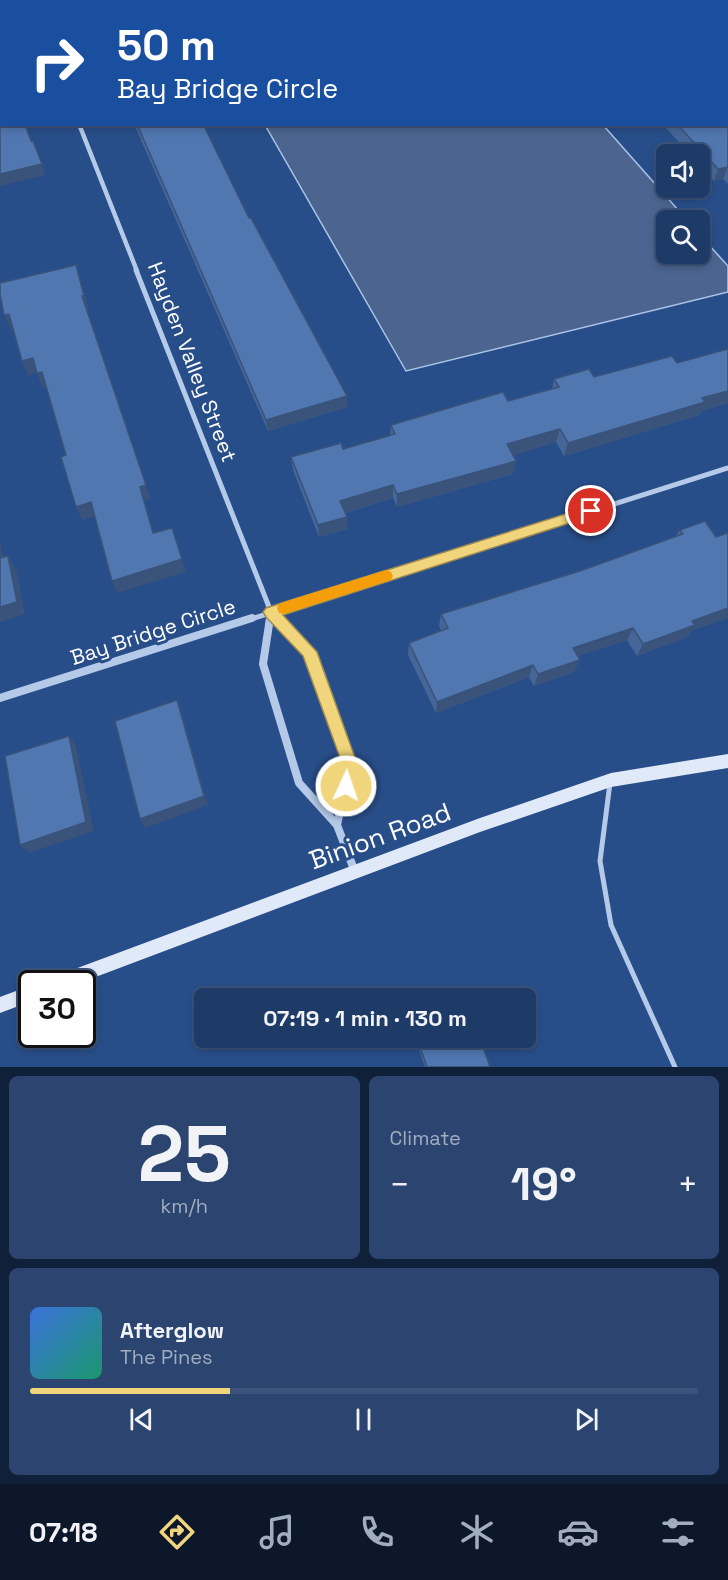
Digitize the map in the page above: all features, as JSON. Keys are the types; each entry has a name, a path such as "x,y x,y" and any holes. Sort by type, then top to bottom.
{"main road":[{"name":"Binion Road","path":"93,970 355,872 611,780 728,761"},
{"path":"0,1005 18,998"}],"street":[{"name":"Hayden Valley Street","path":"80,126 271,612 309,652 350,766 337,825"},
{"name":"Bay Bridge Circle","path":"0,698 728,468"},
{"path":"271,612 263,664 299,783 337,825 355,872"}],"lane":[{"path":"611,780 600,861 611,925 675,1067"}],"water":[{"path":"266,126 604,126 656,185 656,198 668,198 678,210 656,210 656,264 710,264 710,246 728,266 728,292 406,371"}],"building":[{"path":"0,126 26,126 42,164 0,174"},
{"path":"138,126 204,126 249,218 347,396 266,420"},
{"path":"679,126 728,126 728,167 718,169 710,160 710,144 695,144"},
{"path":"76,265 84,296 82,296 146,485 140,487 153,533 172,528 182,559 112,581 91,502 76,507 61,457 66,455 42,372 37,373 33,358 22,361 9,314 4,315 0,294 0,283"},
{"path":"728,349 728,391 702,398 705,402 568,443 560,429 507,444 516,461 397,494 393,485 340,501 347,517 318,525 291,457 341,443 343,449 395,434 391,425 503,392 508,401 559,387 554,379 589,369 594,377 672,356 677,363"},
{"path":"705,521 716,537 728,533 728,608 692,621 695,625 643,644 633,628 573,648 580,660 538,674 533,665 437,702 409,643 448,628 441,614 580,571 683,534 680,530"},
{"path":"8,556 17,602 0,607 0,558"},
{"path":"177,700 204,796 140,819 115,721"},
{"path":"69,736 86,822 20,845 5,756"},
{"path":"420,1048 483,1048 490,1067 427,1067"}],"slow traffic":[{"path":"284,608 386,576"}],"route":[{"path":"346,786 350,766 309,652 271,612 591,511"}]}
